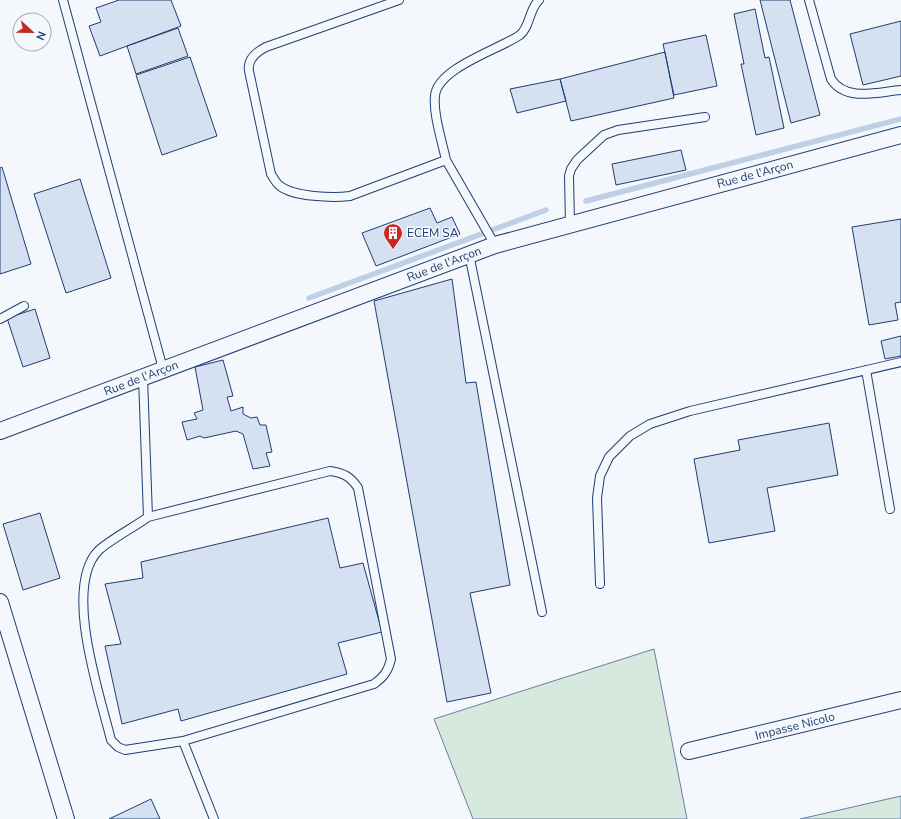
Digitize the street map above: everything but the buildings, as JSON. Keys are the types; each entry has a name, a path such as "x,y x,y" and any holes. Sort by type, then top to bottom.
{"street":[{"name":"Rue de l'Arçon","path":"0,431 494,245 901,135"},
{"path":"0,602 66,819"},
{"name":"Impasse Nicolo","path":"689,751 901,700"}],"lane":[{"path":"63,0 163,369"},
{"path":"399,0 266,47 258,51 251,58 248,65 249,71 271,174 282,187 297,193 342,197 350,196 446,160"},
{"path":"494,245 446,160 434,95 438,86 446,77 471,60 521,33 539,0"},
{"path":"809,0 831,78 837,87 845,92 854,94 901,90"},
{"path":"570,224 569,176 571,169 577,160 604,135 618,130 705,117"},
{"path":"470,254 542,612"},
{"path":"0,319 24,306"},
{"path":"600,584 597,498 600,476 609,457 630,436 650,424 690,411 901,362"},
{"path":"866,370 890,509"},
{"path":"143,377 148,517"},
{"path":"330,471 348,476 353,480 358,488 391,659 388,670 383,678 374,684 183,741 130,750 121,749 115,745 111,740 87,640 82,596 87,570 98,551 148,517 330,471"},
{"path":"183,741 214,819"}],"shaded area":[{"path":"654,649 687,819 473,819 434,719"},
{"path":"901,796 901,819 800,819"}],"waterway":[{"path":"586,201 901,119"},
{"path":"309,298 546,210"}],"place":[{"name":"ECEM SA","path":"393,250"}]}
